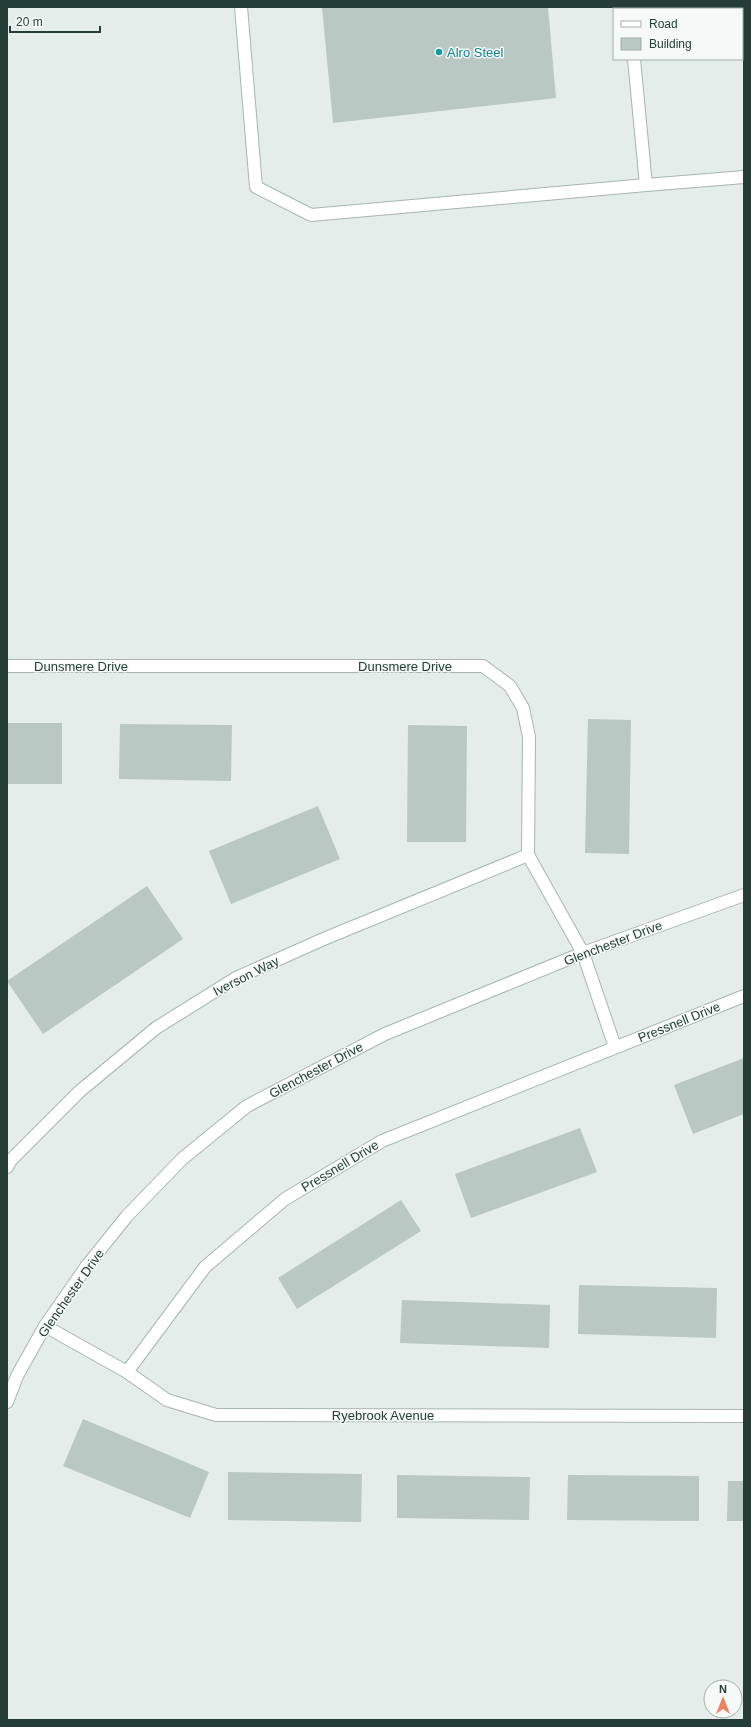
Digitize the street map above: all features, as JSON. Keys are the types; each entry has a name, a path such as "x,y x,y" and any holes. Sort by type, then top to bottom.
{"street":[{"path":"241,7 256,187 312,215 744,177"},
{"path":"634,60 646,185"},
{"name":"Dunsmere Drive","path":"7,666 483,666 510,686 523,708 530,737 528,855"},
{"path":"528,855 583,953 615,1047"},
{"name":"Iverson Way","path":"7,1167 12,1160 80,1091 156,1028 236,978 326,938 528,855"},
{"name":"Glenchester Drive","path":"7,1402 17,1376 45,1326 86,1267 127,1216 182,1159 247,1106 385,1034 583,953 744,895"},
{"name":"Pressnell Drive","path":"127,1372 205,1267 285,1199 382,1142 744,996"},
{"name":"Ryebrook Avenue","path":"45,1326 127,1372 167,1400 216,1415 744,1416"}],"building":[{"name":"Alro Steel","path":"322,7 548,7 556,98 333,123"},
{"path":"588,719 631,720 629,854 585,853"},
{"path":"7,723 62,723 62,784 7,784"},
{"path":"120,724 232,725 231,781 119,779"},
{"path":"408,725 467,726 466,842 407,842"},
{"path":"318,806 340,859 231,904 209,851"},
{"path":"147,886 183,939 43,1034 7,981"},
{"path":"744,1058 744,1114 693,1134 674,1085"},
{"path":"580,1128 597,1172 471,1218 455,1174"},
{"path":"401,1200 421,1231 297,1309 278,1278"},
{"path":"579,1285 717,1288 716,1338 578,1334"},
{"path":"402,1300 550,1305 549,1348 400,1343"},
{"path":"83,1419 209,1472 190,1518 63,1466"},
{"path":"228,1472 362,1474 361,1522 228,1520"},
{"path":"397,1475 530,1477 529,1520 397,1518"},
{"path":"568,1475 699,1476 699,1521 567,1520"},
{"path":"728,1481 744,1481 744,1521 727,1521"}],"place":[{"name":"Alro Steel","path":"439,52"}]}
